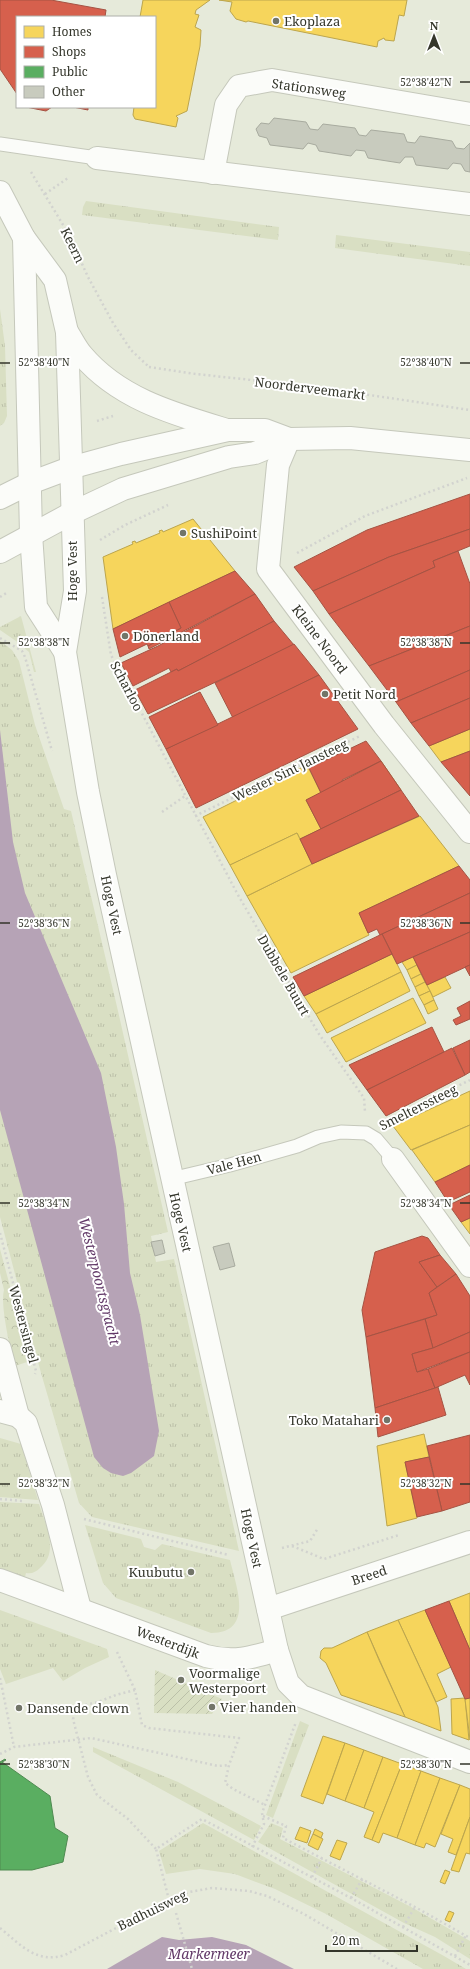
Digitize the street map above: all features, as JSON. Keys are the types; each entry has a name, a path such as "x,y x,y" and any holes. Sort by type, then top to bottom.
{"street":[{"name":"Stationsweg","path":"213,173 226,105 239,86 272,80 470,114"},
{"path":"97,158 470,204"},
{"path":"0,192 24,238 55,280 67,332 70,468"},
{"path":"24,238 30,483"},
{"path":"67,332 82,355 101,373 132,396 160,409 228,430"},
{"path":"0,498 30,483 70,468 121,454 228,430 265,430 289,438 350,438 470,450"},
{"path":"0,552 30,534 123,490 229,457 255,453 289,438"},
{"path":"268,569 278,465 289,438"},
{"name":"Hoge Vest","path":"70,468 75,591 65,652 88,792 171,1179 254,1554 277,1650"},
{"name":"Hoge Vest","path":"30,483 30,534 36,607 65,652"},
{"name":"Kleine Noord","path":"268,569 384,725 470,832"},
{"path":"393,1159 470,1266"},
{"path":"0,1349 9,1413 26,1423 53,1505 80,1609"},
{"name":"Breed","path":"268,1610 470,1542"},
{"name":"Westerdijk","path":"0,1580 190,1651 222,1660 253,1658 277,1650"},
{"path":"277,1650 288,1683 301,1696 470,1762"}],"lane":[{"path":"0,144 97,158"},
{"name":"Vale Hen","path":"171,1179 297,1146 318,1137 341,1132 366,1133"},
{"path":"366,1133 376,1139 393,1159"}],"path":[{"name":"Keern","path":"16,146 68,233 88,277 113,324 132,350 149,367"},
{"name":"Noorderveemarkt","path":"149,367 196,374 316,387 470,410"},
{"path":"268,569 365,516 470,476"},
{"name":"Scharloo","path":"102,596 111,656 195,816"},
{"path":"0,638 22,651 54,756"},
{"name":"Wester Sint Jansteeg","path":"195,816 384,725"},
{"path":"162,812 185,796"},
{"name":"Dubbele Buurt","path":"195,816 319,1034 364,1098 366,1133"},
{"name":"Smelterssteeg","path":"366,1133 470,1080"},
{"name":"Westersingel","path":"0,1233 36,1371 34,1377"},
{"path":"82,1519 240,1558 254,1554"},
{"path":"318,1528 310,1541 292,1546 324,1558 404,1533"},
{"path":"0,1678 14,1747"},
{"path":"169,1900 156,1849 128,1819 97,1795 88,1778 74,1719 76,1712 81,1706 136,1690 142,1724 146,1726 239,1738 229,1765 225,1782 233,1789 265,1805"},
{"path":"252,1847 264,1824 262,1816 265,1805 298,1716 307,1720 314,1702"},
{"path":"0,1754 14,1747 91,1738 218,1766 229,1765"},
{"path":"262,1816 286,1826 283,1838 363,1878 470,1938"},
{"path":"156,1849 202,1819 252,1847 351,1898 470,1965"},
{"path":"312,1877 322,1858"},
{"path":"351,1898 363,1878"},
{"name":"Badhuisweg","path":"0,1928 31,1953 42,1957 54,1958 65,1955 169,1900 189,1892 212,1888 249,1890 267,1896 304,1914 396,1969"},
{"path":"403,1927 415,1907"},
{"path":"176,1913 192,1969"},
{"path":"455,1956 466,1935"}],"green space":[{"path":"86,201 279,227 278,240 82,215 83,207"},
{"path":"336,235 470,252 470,266 335,248"},
{"path":"0,309 5,346 7,416 4,423 0,426"},
{"path":"21,616 36,672 34,672 29,652 0,630 0,627"},
{"path":"0,641 12,650 19,661 35,725 64,809 71,811 168,1232 151,1236 156,1262 174,1259 239,1551 92,1517 79,1503 41,1373 0,1217"},
{"path":"0,1249 30,1361 15,1366 4,1316 4,1290 0,1273"},
{"path":"0,1438 21,1444 38,1500 0,1497"},
{"path":"0,1502 39,1504 49,1538 49,1554 46,1561 37,1571 26,1573 25,1577 0,1568"},
{"path":"85,1525 141,1539 144,1547 155,1550 162,1544 230,1560 236,1582 239,1606 238,1617 233,1625 225,1631 211,1633 116,1598 103,1583"},
{"path":"0,1610 107,1649 109,1657 85,1668 63,1681 53,1668 6,1684 0,1669"},
{"path":"155,1670 222,1699 212,1714 154,1713"},
{"path":"300,1721 309,1725 273,1818 266,1815"},
{"path":"93,1747 178,1782 261,1826 254,1840 93,1752"},
{"path":"203,1823 466,1969 423,1969 326,1914 275,1889 235,1874 200,1869 166,1874 159,1851"},
{"path":"271,1823 283,1828 280,1839 413,1908 470,1941 470,1959 435,1937 404,1923 258,1842"}],"water":[{"name":"Westerpoortsgracht","path":"0,730 13,842 25,893 101,1073 116,1147 124,1204 130,1273 140,1315 159,1431 154,1456 131,1473 123,1476 111,1473 103,1468 94,1457 0,1110"},
{"name":"Markermeer","path":"162,1937 179,1940 212,1937 246,1945 294,1969 107,1969"}],"building: Homes":[{"path":"143,0 210,0 196,10 195,14 199,15 195,27 201,30 200,46 187,111 176,116 178,118 176,127 135,119 133,115 134,108 156,108 156,16 140,16"},
{"path":"219,0 407,0 404,16 399,15 394,41 385,40 384,38 378,41 377,47 248,21 246,22 236,19 230,11 232,2"},
{"path":"193,519 235,571 113,629 103,557 133,544 132,542 135,541 136,543 160,533 159,531 162,530 163,532"},
{"path":"470,729 470,751 441,762 429,746"},
{"path":"381,761 401,790 321,829 306,800"},
{"path":"307,765 321,793 306,800 321,829 300,839 297,833 230,865 203,817"},
{"path":"420,816 459,866 359,913 369,935 291,973 247,896 312,864"},
{"path":"297,833 312,864 247,896 230,865"},
{"path":"392,954 401,972 316,1014 304,996"},
{"path":"413,956 417,965 407,970 402,962"},
{"path":"417,965 421,974 411,979 407,970"},
{"path":"401,972 410,991 327,1033 316,1014"},
{"path":"421,974 425,982 415,987 411,979"},
{"path":"445,977 451,988 433,997 427,985"},
{"path":"425,982 430,991 419,996 415,987"},
{"path":"430,991 434,1000 424,1005 419,996"},
{"path":"413,998 426,1023 346,1062 331,1038"},
{"path":"434,1000 438,1009 428,1014 424,1005"},
{"path":"470,1091 470,1125 411,1150 393,1126"},
{"path":"470,1125 470,1165 435,1182 412,1150"},
{"path":"470,1218 470,1234 461,1222"},
{"path":"424,1434 429,1457 405,1462 417,1518 387,1526 377,1446"},
{"path":"470,1593 470,1650 449,1601"},
{"path":"425,1610 451,1667 437,1674 447,1697 436,1702 398,1620"},
{"path":"398,1620 438,1707 441,1731 405,1717 367,1632"},
{"path":"367,1632 405,1717 341,1695 326,1663 320,1658 321,1651 324,1648 332,1648"},
{"path":"465,1698 469,1740 452,1734 451,1699"},
{"path":"470,1698 470,1740 465,1699"},
{"path":"323,1736 345,1743 323,1804 301,1796"},
{"path":"345,1743 364,1750 345,1801 327,1794"},
{"path":"364,1750 383,1757 364,1808 345,1801"},
{"path":"383,1757 402,1764 372,1840 364,1837 374,1812 364,1808"},
{"path":"402,1764 421,1771 397,1838 383,1833 379,1843 372,1840"},
{"path":"421,1771 440,1778 415,1845 397,1838"},
{"path":"440,1778 460,1785 435,1847 426,1843 424,1848 415,1845"},
{"path":"460,1785 470,1789 470,1817 456,1855 448,1852 453,1839 441,1834"},
{"path":"470,1817 470,1854 466,1853 459,1872 451,1870"},
{"path":"300,1827 311,1831 307,1843 295,1839"},
{"path":"315,1829 323,1833 321,1838 313,1834"},
{"path":"313,1834 323,1839 318,1850 308,1845"},
{"path":"337,1840 347,1843 340,1860 330,1856"},
{"path":"445,1870 450,1872 445,1884 440,1882"},
{"path":"449,1911 454,1913 450,1922 445,1920"}],"building: Shops":[{"path":"0,0 51,0 106,10 105,16 16,16 16,93 0,69"},
{"path":"31,108 50,108 46,111"},
{"path":"470,494 470,529 389,557 313,591 294,567 367,530"},
{"path":"470,529 470,546 433,561 435,567 329,614 313,591 389,557"},
{"path":"458,551 470,584 470,626 369,666 329,614 435,567 433,561"},
{"path":"235,571 255,594 149,649 148,646 181,628 169,602"},
{"path":"255,594 274,621 178,671 177,669 171,672 169,668 133,686 121,663 158,646"},
{"path":"169,602 181,628 148,646 147,644 120,657 113,629"},
{"path":"274,621 294,645 148,714 135,690 177,669 178,671"},
{"path":"470,626 470,670 396,702 369,666"},
{"path":"294,644 319,675 233,718 215,683"},
{"path":"470,670 470,698 411,723 396,702"},
{"path":"319,675 358,729 196,808 166,749"},
{"path":"200,692 218,725 166,749 149,717"},
{"path":"470,698 470,729 429,746 411,723"},
{"path":"366,741 381,761 342,780 343,782 321,793 309,768"},
{"path":"470,751 470,796 441,762"},
{"path":"381,761 401,790 321,829 306,800"},
{"path":"401,790 419,816 312,864 300,839"},
{"path":"459,866 470,880 470,893 380,935 377,929 368,933 359,913"},
{"path":"470,893 470,932 397,964 382,934"},
{"path":"470,932 470,965 427,985 413,957"},
{"path":"382,934 392,954 304,996 293,977"},
{"path":"470,965 470,976 465,967"},
{"path":"470,1001 470,1019 456,1025 453,1020 461,1016 457,1008"},
{"path":"432,1027 444,1052 367,1090 349,1065"},
{"path":"470,1040 470,1072 465,1075 453,1048"},
{"path":"452,1048 465,1075 386,1116 367,1090"},
{"path":"470,1165 470,1192 448,1202 435,1182"},
{"path":"470,1195 470,1218 461,1222 449,1205"},
{"path":"422,1236 428,1238 440,1255 419,1262 437,1287 429,1293 437,1315 366,1337 362,1310 375,1252"},
{"path":"440,1255 456,1274 437,1287 419,1262"},
{"path":"456,1274 470,1296 470,1332 433,1348 425,1319 437,1315 429,1293"},
{"path":"425,1319 433,1348 412,1354 417,1372 428,1369 435,1388 375,1408 366,1337"},
{"path":"470,1332 470,1352 417,1372 412,1354 433,1348"},
{"path":"470,1352 470,1385 465,1375 435,1388 428,1369"},
{"path":"438,1387 446,1415 378,1437 375,1408"},
{"path":"470,1435 470,1502 442,1511 427,1446"},
{"path":"429,1457 442,1511 417,1517 405,1462"},
{"path":"449,1601 470,1650 470,1698 465,1699 425,1610"}],"building: Public":[{"path":"5,1759 6,1760 2,1762 50,1796 55,1828 68,1836 63,1862 32,1870 0,1870 0,1762"}],"building: Other":[{"path":"274,118 306,122 310,129 318,130 323,124 355,128 359,135 366,136 371,130 404,134 407,142 415,143 420,136 452,141 456,148 464,149 470,143 470,172 465,171 461,164 453,163 448,169 416,165 413,157 405,157 400,163 368,158 365,151 356,150 351,156 319,151 316,145 308,143 303,149 270,145 267,138 259,136 256,129 261,123 269,124"},
{"path":"162,1240 165,1253 155,1256 151,1242"},
{"path":"229,1243 235,1266 220,1270 213,1247"}],"place":[{"name":"Ekoplaza","path":"276,21"},
{"name":"SushiPoint","path":"183,533"},
{"name":"Dönerland","path":"125,636"},
{"name":"Petit Nord","path":"325,694"},
{"name":"Toko Matahari","path":"387,1420"},
{"name":"Kuubutu","path":"191,1572"},
{"name":"Voormalige Westerpoort","path":"181,1680"},
{"name":"Vier handen","path":"212,1707"},
{"name":"Dansende clown","path":"19,1708"}]}
